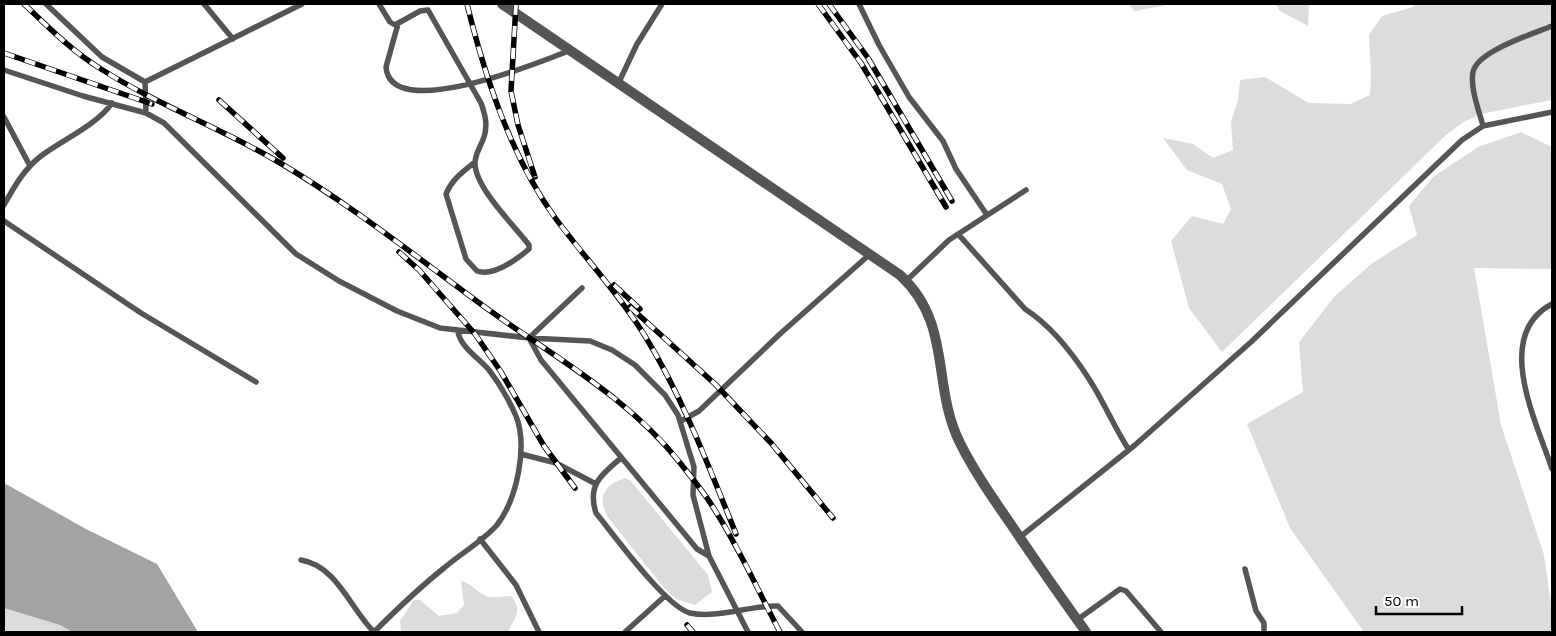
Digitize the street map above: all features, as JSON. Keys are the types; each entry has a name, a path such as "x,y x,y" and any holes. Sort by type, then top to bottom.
{"street":[{"path":"502,4 619,82 906,281 917,294 930,317 936,337 945,396 959,441 983,483 1086,632"}],"lane":[{"path":"46,4 102,57 145,82"},
{"path":"204,4 233,39"},
{"path":"145,82 302,4"},
{"path":"379,4 390,22 395,26 420,11 428,10 472,84 486,119 485,136 478,151 476,173 481,185 529,245 529,249 522,255 492,273 477,271 466,258 446,194 450,184 476,162"},
{"path":"619,82 638,44 662,4"},
{"path":"859,4 879,45 909,97 943,141 956,169 987,215"},
{"path":"398,24 386,67 391,82 403,88 432,91 472,84 571,50"},
{"path":"1483,126 1476,98 1473,74 1476,65 1484,55 1552,26"},
{"path":"4,70 146,113 164,123 277,237 314,267 397,311 425,324 458,332 590,341 612,350 635,365 665,396 680,421 694,467 693,494 709,556 748,632"},
{"path":"145,82 146,113"},
{"path":"4,205 20,178 40,156 98,117 112,103"},
{"path":"1020,537 1128,450 1272,324 1462,140 1483,126 1552,112"},
{"path":"4,117 30,166"},
{"path":"906,281 958,234 1026,190"},
{"path":"4,221 133,307 256,382"},
{"path":"958,234 1025,308 1039,318 1070,354 1089,380 1128,450"},
{"path":"680,421 699,411 780,334 869,255"},
{"path":"529,338 582,288"},
{"path":"1552,304 1535,316 1521,347 1521,366 1526,388 1552,469"},
{"path":"301,560 315,563 328,572 361,619 374,632 425,583 496,526 508,504 521,454 520,430 506,396 489,370 464,346 458,332"},
{"path":"529,338 541,360 621,458 697,549 709,556"},
{"path":"521,454 556,462 596,484"},
{"path":"621,458 604,472 596,484 592,498 596,513 672,603 690,613 736,611 766,605 778,606 802,632"},
{"path":"480,539 516,585 539,632"},
{"path":"1245,569 1256,612 1264,623 1264,632"},
{"path":"1077,620 1120,589 1126,591 1161,632"},
{"path":"625,632 665,596"}],"shaded area":[{"path":"1128,4 1173,4 1135,11"},
{"path":"1275,4 1309,4 1308,26 1280,11"},
{"path":"1414,4 1552,4 1552,100 1486,113 1465,121 1446,135 1222,352 1189,308 1171,241 1192,216 1223,224 1231,209 1222,184 1187,170 1163,138 1193,144 1213,158 1233,150 1231,122 1238,100 1240,80 1265,77 1309,103 1350,104 1370,95 1369,35 1382,16 1413,7"},
{"path":"1521,132 1552,147 1552,269 1474,268 1501,425 1544,555 1552,609 1552,632 1364,632 1290,528 1247,424 1303,392 1299,342 1334,297 1371,264 1417,235 1409,206 1433,177 1478,147"},
{"path":"625,478 630,480 708,575 712,592 695,605 676,599 664,588 607,516 603,502 605,492 612,484"},
{"path":"4,483 86,529 157,564 198,632 72,632 60,625 4,608"},
{"path":"461,581 489,597 511,596 517,606 517,614 508,632 401,632 400,621 414,600 420,600 439,616 457,613 464,605"},
{"path":"4,608 60,625 72,632 4,632"}],"railway":[{"path":"24,4 71,47 101,69 143,93 275,160 330,194 615,399 661,440 704,494 730,535 780,632"},
{"path":"467,4 491,88 501,116 526,170 556,219 624,305 659,360 695,433 736,534"},
{"path":"516,4 511,91 518,125 535,177"},
{"path":"818,4 861,63 946,207"},
{"path":"829,4 868,58 952,201"},
{"path":"4,53 152,104"},
{"path":"219,100 283,158"},
{"path":"399,252 419,270 475,334 501,372 544,446 575,488"},
{"path":"614,285 640,309"},
{"path":"630,307 715,384 771,443 833,518"},
{"path":"687,625 693,632"}]}
